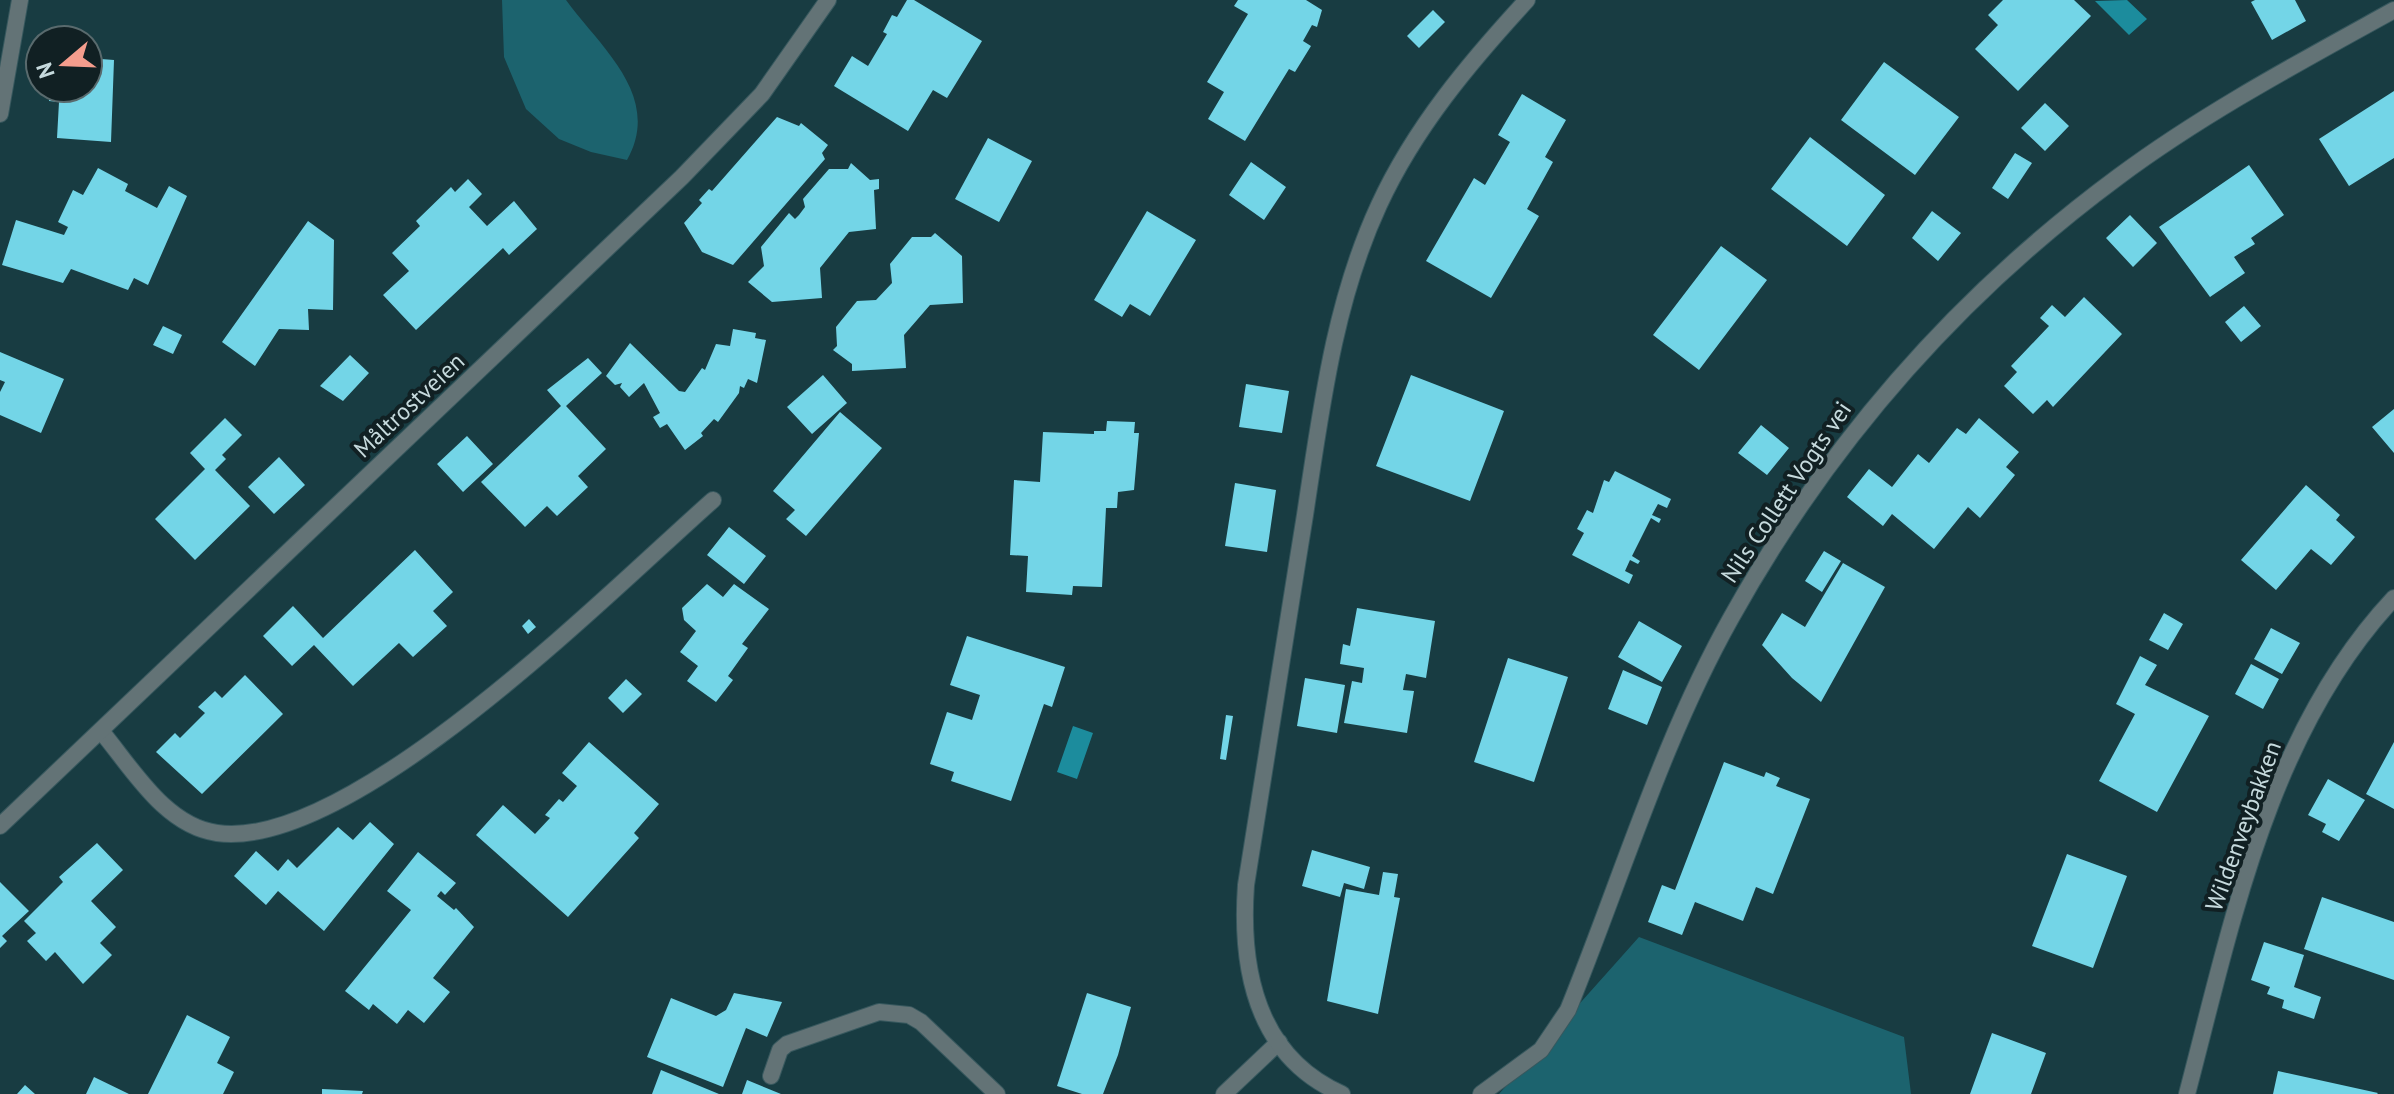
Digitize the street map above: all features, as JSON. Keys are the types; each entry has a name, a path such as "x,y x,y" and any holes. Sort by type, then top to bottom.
{"street":[{"path":"0,114 20,0"},
{"name":"Måltrostveien","path":"0,826 682,177 762,94 828,0"},
{"path":"1342,1094 1310,1075 1279,1042 1255,998 1247,972 1244,920 1246,885 1326,381 1345,300 1380,203 1411,145 1470,65 1527,0"},
{"name":"Nils Collett Vogts vei","path":"1481,1094 1541,1050 1568,1010 1667,755 1724,631 1834,456 1878,399 1964,308 2020,255 2118,177 2215,112 2394,10"},
{"path":"101,731 146,787 176,815 197,827 217,833 244,833 310,814 343,800 392,770 466,716 713,500"},
{"name":"Wildenveybakken","path":"2187,1094 2227,946 2280,780 2316,703 2350,652 2394,598"},
{"path":"771,1076 780,1050 787,1044 879,1012 895,1012 921,1022 997,1094"},
{"path":"1224,1094 1279,1042"}],"shaded area":[{"path":"502,0 566,0 610,54 632,94 637,115 636,137 627,160 591,152 559,139 526,109 504,57"},
{"path":"2127,0 2147,19 2129,35 2095,1"},
{"path":"1073,726 1093,733 1077,779 1057,772"},
{"path":"1639,937 1904,1037 1911,1094 1499,1094"}],"building":[{"path":"907,0 914,0 982,41 947,98 933,90 908,131 834,86 852,56 868,66 887,34 883,32 892,15 897,17"},
{"path":"1238,0 1306,0 1322,10 1317,27 1312,25 1303,41 1311,46 1295,72 1289,69 1245,141 1208,119 1224,92 1207,82 1248,14 1234,6"},
{"path":"2003,0 2074,0 2091,16 2018,91 1975,49 1998,25 1988,15"},
{"path":"2295,0 2306,21 2272,40 2251,2"},
{"path":"1433,10 1445,22 1419,48 1407,36"},
{"path":"104,59 114,60 111,142 57,138 59,104 104,104"},
{"path":"1884,62 1959,117 1915,175 1841,120"},
{"path":"2394,91 2394,158 2349,186 2319,139"},
{"path":"1522,94 1566,120 1545,157 1553,162 1527,209 1539,216 1491,298 1426,261 1474,178 1485,185 1510,142 1498,135"},
{"path":"2045,103 2069,126 2045,151 2021,128"},
{"path":"777,117 799,126 801,123 828,145 822,153 825,159 733,265 702,252 684,223 702,203 699,200 709,189 712,191"},
{"path":"1810,137 1885,195 1847,246 1771,189"},
{"path":"988,138 1032,161 999,222 955,199"},
{"path":"2015,153 2032,163 2008,199 1992,188"},
{"path":"1251,162 1286,187 1264,220 1229,195"},
{"path":"851,163 870,180 879,179 879,189 874,190 876,229 849,232 820,268 822,298 772,302 748,282 764,266 761,247 789,213 795,219 799,215 805,207 803,199 829,169 848,169"},
{"path":"2249,165 2284,215 2251,238 2255,244 2234,257 2245,273 2210,297 2159,227"},
{"path":"98,168 128,184 125,191 157,208 169,186 187,196 148,285 134,278 128,290 71,269 63,283 2,265 16,220 64,235 68,227 58,222 73,190 83,195"},
{"path":"468,179 482,194 469,207 487,226 514,201 537,229 509,255 503,248 416,330 383,295 409,271 392,253 420,226 416,221 451,187 455,192"},
{"path":"1147,211 1196,240 1150,316 1130,304 1122,317 1094,300"},
{"path":"1932,211 1961,233 1938,261 1912,238"},
{"path":"2130,215 2157,243 2133,267 2106,238"},
{"path":"308,221 334,240 333,310 308,309 309,330 279,329 255,366 222,342"},
{"path":"935,233 962,256 963,303 930,305 904,335 906,368 852,371 852,364 833,350 837,346 836,327 857,301 876,300 892,283 890,264 912,237 931,237"},
{"path":"1721,246 1767,280 1699,370 1653,335"},
{"path":"2084,297 2122,334 2053,407 2047,400 2033,414 2004,386 2017,372 2011,366 2049,326 2040,318 2052,305 2065,317"},
{"path":"2244,306 2261,326 2241,342 2225,322"},
{"path":"163,326 182,335 173,354 153,345"},
{"path":"733,329 756,333 755,338 766,340 757,383 748,379 744,388 740,386 739,393 718,422 714,419 701,433 703,436 685,450 667,424 660,428 653,417 660,413 644,383 629,397 620,387 622,383 615,385 606,376 630,343 679,391 685,392 702,368 705,370 716,344 730,346"},
{"path":"0,352 64,379 41,433 0,415 0,392 5,382 0,380"},
{"path":"350,355 369,373 343,401 320,386"},
{"path":"588,358 602,373 566,406 606,449 578,476 588,487 557,516 547,506 525,527 481,482 561,406 547,390"},
{"path":"823,375 847,403 812,434 787,407"},
{"path":"1411,375 1504,411 1470,501 1376,466"},
{"path":"1246,384 1289,391 1282,433 1239,427"},
{"path":"2394,409 2394,453 2372,427"},
{"path":"840,412 882,448 806,536 786,519 795,510 773,491"},
{"path":"225,418 242,435 222,455 226,459 215,470 250,506 195,560 155,519 205,469 190,453"},
{"path":"1979,418 2019,452 2006,467 2015,475 1980,518 1968,507 1934,549 1892,514 1883,526 1847,497 1869,469 1892,487 1918,454 1929,463 1957,428 1966,434"},
{"path":"1107,421 1135,422 1134,433 1139,433 1134,490 1118,492 1117,508 1106,508 1102,587 1073,586 1072,595 1026,592 1028,556 1010,555 1014,480 1040,482 1043,432 1094,434 1094,431 1106,431"},
{"path":"1761,425 1789,448 1767,475 1738,453"},
{"path":"467,436 493,464 463,492 437,464"},
{"path":"279,457 305,485 274,514 248,487"},
{"path":"1615,471 1671,499 1667,508 1658,504 1652,515 1661,519 1659,523 1651,518 1632,556 1640,561 1638,564 1630,560 1625,571 1633,575 1629,584 1572,555 1584,533 1577,529 1587,510 1593,513 1604,480 1609,482"},
{"path":"1235,483 1276,490 1267,552 1225,546"},
{"path":"2306,485 2340,515 2336,520 2355,537 2331,565 2311,549 2276,590 2241,560"},
{"path":"729,527 766,556 744,584 707,555"},
{"path":"415,550 453,592 433,611 447,626 413,657 399,643 353,686 314,645 292,666 263,636 293,606 323,638"},
{"path":"1824,551 1841,561 1822,592 1805,581"},
{"path":"1843,563 1885,587 1821,702 1792,678 1762,645 1782,613 1805,627"},
{"path":"707,584 723,597 734,584 769,609 742,644 748,648 728,676 733,680 716,702 687,681 698,666 680,652 696,631 684,620 682,608"},
{"path":"1357,608 1435,621 1426,678 1406,674 1403,690 1414,691 1407,733 1344,723 1352,681 1362,683 1364,668 1340,664 1343,644 1350,646"},
{"path":"2164,613 2183,624 2168,650 2149,640"},
{"path":"529,619 536,627 528,634 522,626"},
{"path":"1639,621 1682,646 1662,682 1618,657"},
{"path":"2271,628 2300,643 2282,674 2254,659"},
{"path":"967,636 1065,667 1052,707 1044,704 1011,801 951,781 954,772 930,764 947,712 972,720 980,695 950,685"},
{"path":"2140,656 2157,665 2145,685 2209,716 2157,812 2099,781 2135,714 2116,704"},
{"path":"1508,658 1568,677 1534,782 1474,762"},
{"path":"2251,664 2279,679 2263,709 2235,694"},
{"path":"1623,670 1662,687 1647,725 1608,709"},
{"path":"245,675 283,714 202,794 156,752 175,733 180,738 205,713 198,707 215,691 222,698"},
{"path":"1305,678 1345,685 1337,733 1297,726"},
{"path":"626,679 642,694 623,713 608,698"},
{"path":"1226,715 1233,716 1226,760 1220,759"},
{"path":"589,742 659,804 634,833 639,838 568,917 476,835 503,805 535,834 550,818 545,815 559,799 563,802 577,786 562,773"},
{"path":"2394,742 2394,809 2366,794"},
{"path":"1724,762 1764,777 1766,772 1780,778 1776,786 1810,799 1773,894 1756,887 1743,921 1695,902 1682,935 1648,922 1662,885 1675,890"},
{"path":"2328,779 2365,800 2339,841 2322,832 2326,824 2308,815"},
{"path":"370,822 394,844 324,931 278,891 266,905 234,876 256,851 278,871 288,859 297,868 338,827 353,840"},
{"path":"97,843 123,870 91,901 116,927 100,943 112,955 83,984 55,952 46,961 27,941 36,933 24,921 63,882 59,877"},
{"path":"1312,850 1370,867 1364,889 1344,883 1340,897 1302,886"},
{"path":"418,852 456,883 445,895 441,891 437,896 454,910 456,908 474,927 433,978 450,992 424,1023 408,1010 397,1024 373,1004 369,1010 345,991 411,910 387,891"},
{"path":"2067,854 2127,876 2093,968 2032,946"},
{"path":"1383,872 1398,874 1394,897 1400,898 1378,1014 1327,1001 1346,889 1379,895"},
{"path":"0,882 29,911 2,936 7,941 0,948"},
{"path":"2322,897 2394,922 2394,980 2304,949"},
{"path":"2264,942 2304,955 2294,987 2321,997 2314,1019 2282,1008 2284,1000 2267,994 2270,987 2251,980"},
{"path":"734,993 782,1002 767,1037 746,1028 723,1087 647,1057 671,998 716,1016 726,1010"},
{"path":"1087,993 1131,1007 1103,1094 1082,1094 1057,1086"},
{"path":"187,1015 230,1037 217,1063 234,1072 223,1094 148,1094"},
{"path":"1992,1033 2046,1053 2031,1094 1970,1094"},
{"path":"661,1070 719,1094 652,1094"},
{"path":"2278,1071 2378,1093 2273,1094"},
{"path":"94,1077 129,1094 86,1094"},
{"path":"747,1080 781,1094 742,1094"},
{"path":"25,1085 35,1094 17,1094"},
{"path":"322,1089 363,1091 362,1094 322,1094"}]}
